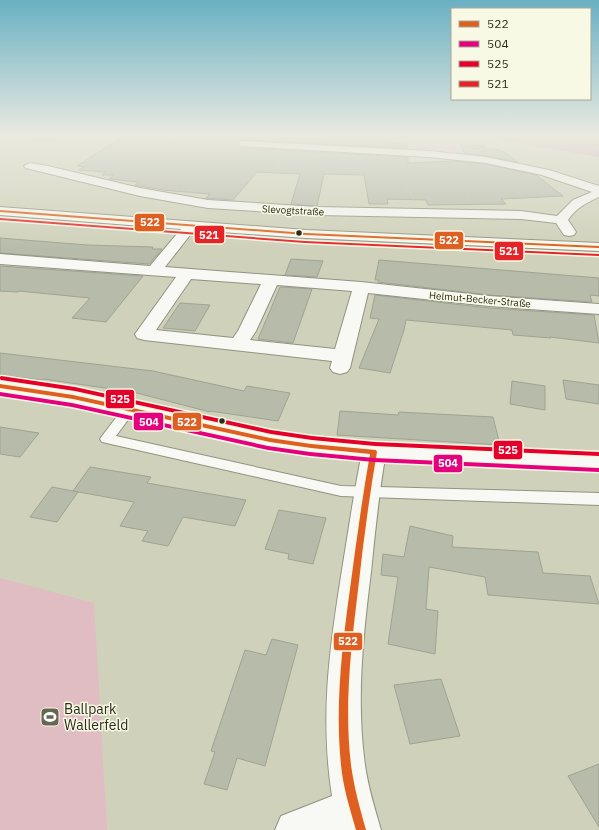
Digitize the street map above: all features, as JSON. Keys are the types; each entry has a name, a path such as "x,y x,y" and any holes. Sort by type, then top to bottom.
{"street":[{"name":"Slevogtstraße","path":"66,173 140,192 186,200 276,209 388,213 521,215 561,220"},
{"path":"546,173 599,190"},
{"path":"580,247 561,220 570,207 577,202 599,193"},
{"path":"0,211 190,226 374,238 599,247"},
{"path":"154,271 190,226"},
{"name":"Helmut-Becker-Straße","path":"0,259 154,271 186,275 361,287 496,301 599,309"},
{"path":"186,275 144,334 238,344 342,362 361,287"},
{"path":"238,344 247,331 271,281"},
{"path":"0,386 73,397 270,440 311,446 374,452 599,462"},
{"path":"295,830 357,819 345,766 342,716 344,672 366,492 374,452"}],"lane":[{"path":"130,409 107,439 341,491 599,499"}],"path":[{"path":"186,200 214,173"},
{"path":"494,173 524,198"},
{"path":"311,446 342,362"}],"shaded area":[{"name":"Ballpark Wallerfeld","path":"0,578 94,603 107,830 0,830"}],"building":[{"path":"105,173 256,173 233,200 206,198 210,194 163,190 135,185 139,182 109,179 114,175 102,175"},
{"path":"273,173 526,173 536,175 563,196 501,199 506,204 428,205 426,200 387,199 388,204 369,204 364,175 324,174 317,206 291,204 300,174"},
{"path":"0,238 87,245 153,247 152,249 162,249 149,264 0,253"},
{"path":"291,259 323,261 317,277 285,275"},
{"path":"379,260 599,278 599,296 590,295 592,302 489,295 378,282 379,280 375,280"},
{"path":"0,266 143,276 106,322 72,318 90,298 19,291 0,291"},
{"path":"280,287 312,289 293,343 258,339"},
{"path":"375,295 489,308 594,315 599,343 550,337 551,338 513,335 512,330 406,320 390,373 359,368 379,319 370,318"},
{"path":"180,303 210,305 195,331 163,328"},
{"path":"0,353 153,371 244,391 247,386 290,393 278,421 210,412 133,392 43,379 0,375"},
{"path":"563,380 599,385 599,404 566,399"},
{"path":"512,381 545,386 545,410 510,404"},
{"path":"340,411 398,415 399,412 493,417 500,445 337,435"},
{"path":"0,427 39,433 20,457 0,454"},
{"path":"90,467 151,477 147,483 246,500 235,526 183,517 168,546 142,541 148,531 120,526 134,502 73,491"},
{"path":"52,487 78,492 57,522 30,517"},
{"path":"279,510 326,518 313,564 288,559 289,554 265,549"},
{"path":"410,526 453,536 452,547 538,552 543,573 590,576 599,604 488,595 485,577 429,567 426,609 438,611 435,654 388,644 398,577 381,575 383,554 404,557"},
{"path":"272,639 298,645 265,766 237,758 227,790 204,784 215,752 211,751 245,650 266,655"},
{"path":"441,679 460,736 410,744 394,685"},
{"path":"599,764 599,827 568,776"}],"transit line":[{"name":"522","path":"0,211 306,234 599,247"},
{"name":"521","path":"0,219 305,242 599,255"},
{"name":"525","path":"1,378 75,389 271,432 312,438 375,444 599,454"},
{"name":"522","path":"0,386 73,397 270,440 311,446 374,452 366,497 347,644 343,716 346,765 350,790 361,830"},
{"name":"504","path":"0,394 72,405 268,448 310,454 374,460 599,470"}],"place":[{"name":"Ballpark Wallerfeld","path":"50,717"}]}
